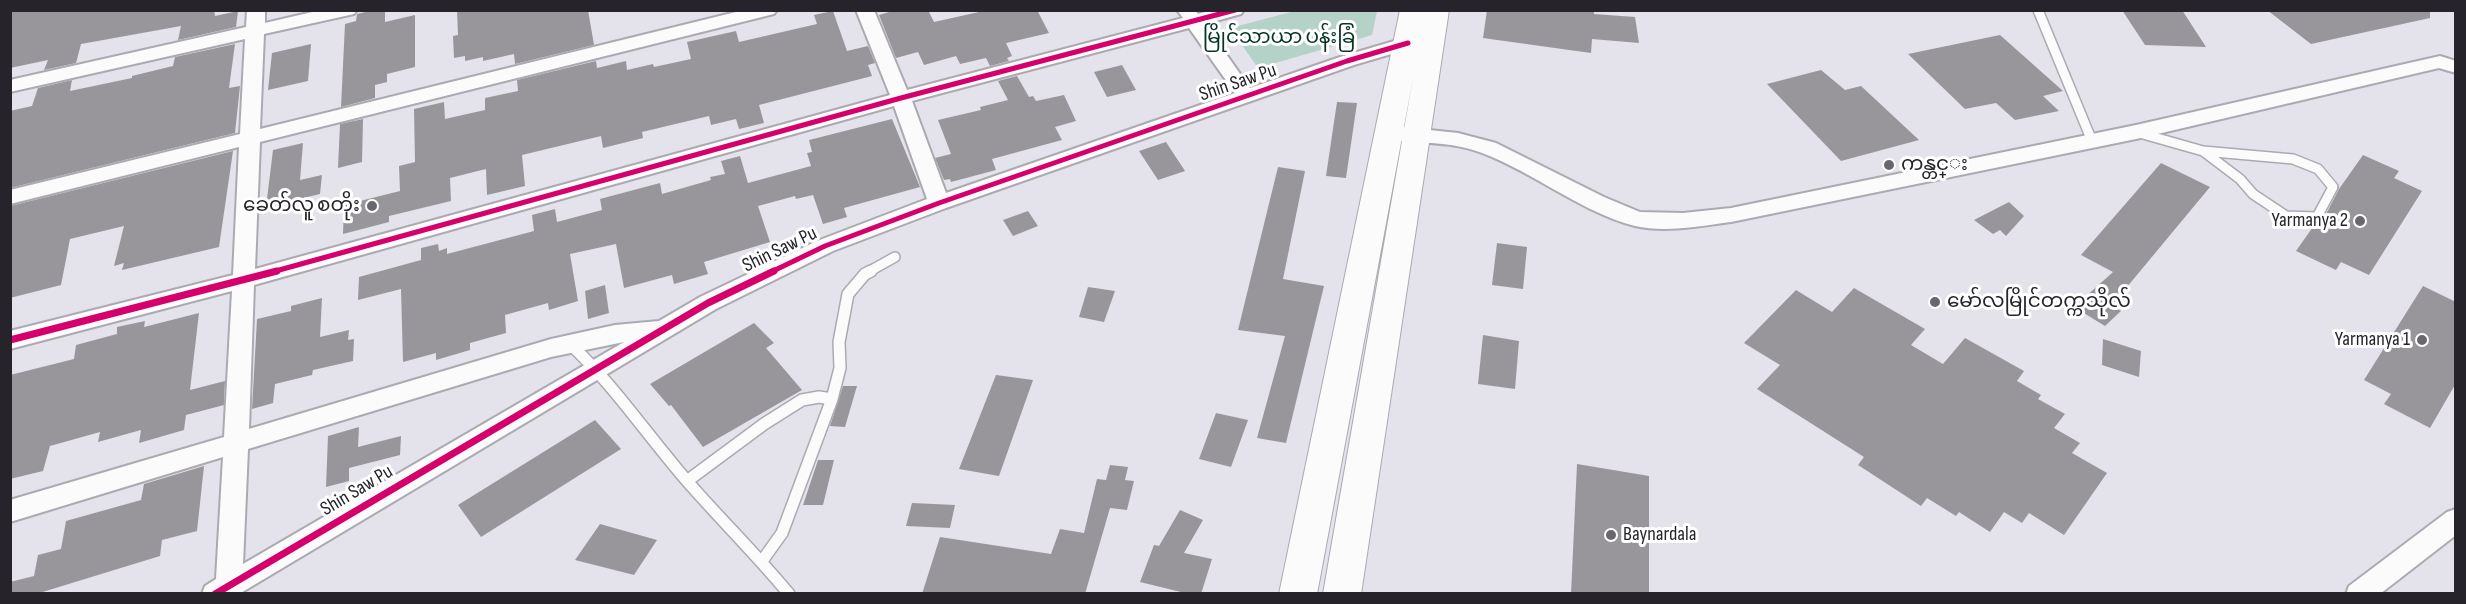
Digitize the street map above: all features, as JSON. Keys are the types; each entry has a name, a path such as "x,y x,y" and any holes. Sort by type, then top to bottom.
{"main road":[{"path":"1342,594 1403,134 1408,43 1413,10"},
{"path":"1298,594 1403,134 1436,10"}],"street":[{"path":"10,86 255,21 348,10"},
{"path":"10,197 768,10"},
{"path":"865,10 901,98 939,203"},
{"path":"10,340 243,280 1190,16 1235,10"},
{"path":"1190,16 1246,97"},
{"path":"222,590 236,443 255,21"},
{"name":"Shin Saw Pu","path":"222,590 708,303 825,246 939,203 1408,43"},
{"path":"1403,134 1458,140 1488,148 1597,202 1638,219 1683,220 1731,215 2136,132 2440,62 2456,66"},
{"path":"10,511 570,344 615,334 666,328"},
{"path":"2359,594 2456,520"}],"lane":[{"path":"2038,10 2092,141"},
{"path":"2136,132 2203,151 2293,159 2318,169 2333,187 2317,217 2286,216 2253,194 2240,179 2203,151"},
{"path":"762,561 782,533 832,399 840,368 839,342 848,294 865,274 895,257"},
{"path":"570,344 596,368 687,481 762,561 789,594"},
{"path":"687,481 764,424 802,400 819,397 832,399"}],"green space":[{"name":"မြိုင်သာယာ ပန်းခြံ","path":"1295,11 1377,11 1372,35 1258,68 1230,28"}],"building":[{"path":"10,10 214,10 215,16 238,11 236,27 178,40 181,26 81,44 76,63 44,70 48,60 10,68"},
{"path":"385,10 385,22 415,15 415,67 387,74 387,82 375,85 375,98 341,107 345,24 356,21 357,14"},
{"path":"457,10 588,10 594,45 515,64 514,54 483,61 483,57 465,61 465,56 454,58 453,36 458,35"},
{"path":"896,10 928,10 934,22 988,10 1037,10 1049,33 1006,43 1012,56 1007,58 1009,61 990,66 986,58 960,64 956,56 924,65 918,52 896,58 879,15"},
{"path":"1487,10 1594,10 1594,14 1635,17 1639,43 1592,39 1591,53 1483,38"},
{"path":"2122,10 2182,10 2206,47 2145,45"},
{"path":"2267,10 2430,10 2430,18 2311,44"},
{"path":"833,11 847,51 868,46 875,63 868,65 872,76 759,105 764,123 739,129 736,119 711,125 709,116 642,132 643,138 603,148 601,136 522,155 525,186 487,195 486,169 450,178 451,201 389,216 389,222 343,234 344,205 400,191 399,166 415,162 414,109 444,102 445,119 485,110 485,98 518,91 517,80 596,61 597,68 626,61 627,70 691,59 687,42 736,31 739,42 817,24 814,15"},
{"path":"2000,35 2063,91 2043,96 2059,111 2015,120 1996,103 1965,109 1908,54"},
{"path":"235,44 229,88 240,86 235,133 10,188 10,111 32,106 38,88 72,80 70,91 132,78 132,76 173,66 175,57"},
{"path":"311,44 308,81 268,90 272,53"},
{"path":"1122,65 1136,90 1107,97 1094,72"},
{"path":"1821,70 1845,90 1861,86 1919,140 1841,161 1767,84"},
{"path":"1017,76 1029,97 1033,96 1036,101 1064,95 1076,121 1055,127 1062,140 992,159 996,170 951,182 950,179 944,180 935,158 951,154 938,120 981,110 980,107 1008,100 998,81"},
{"path":"1337,102 1357,103 1346,178 1326,176"},
{"path":"363,119 362,162 338,168 340,124"},
{"path":"892,119 920,187 844,208 847,217 823,224 813,195 796,199 795,196 758,206 770,242 704,262 708,274 674,284 672,275 624,288 616,244 570,254 578,301 549,310 548,303 505,315 506,333 470,343 470,350 436,360 436,353 403,362 401,289 358,300 359,277 421,260 421,248 438,244 439,251 447,248 447,254 534,231 532,215 555,209 557,222 602,210 600,199 660,183 662,194 711,180 710,177 725,174 721,161 740,156 748,183 811,166 807,153 812,152 809,140"},
{"path":"1166,142 1185,171 1158,180 1139,151"},
{"path":"303,143 300,180 322,175 320,194 266,207 273,150"},
{"path":"233,151 219,247 122,270 124,263 114,266 124,226 70,239 61,285 10,298 10,206"},
{"name":"Yarmanya 2","path":"2363,155 2399,171 2394,178 2422,191 2369,275 2341,262 2336,270 2296,251 2315,224 2323,220 2339,189"},
{"path":"2161,163 2210,187 2112,305 2121,311 2105,326 2074,307 2113,272 2081,255"},
{"path":"1278,167 1305,171 1283,279 1324,286 1286,443 1257,438 1285,336 1238,330"},
{"path":"2009,202 2024,216 2006,236 2000,230 1993,234 1974,220"},
{"path":"1028,211 1038,226 1013,236 1003,220"},
{"path":"1497,243 1527,247 1523,289 1492,285"},
{"path":"605,285 609,313 588,319 585,291"},
{"name":"Yarmanya 1","path":"2423,286 2456,302 2456,383 2430,428 2384,404 2391,394 2364,380"},
{"path":"1088,287 1115,291 1104,322 1079,317"},
{"path":"1854,288 1925,329 1911,345 1943,364 1965,338 2024,371 2017,381 2041,395 2038,399 2065,414 2054,428 2080,443 2072,453 2107,473 2064,535 2029,513 2022,523 2004,512 1990,532 1959,512 1956,516 1927,498 1921,506 1858,465 1864,457 1757,389 1780,365 1744,343 1796,290 1832,312"},
{"path":"322,298 320,337 349,330 348,340 354,339 353,361 313,370 312,375 275,384 273,403 252,409 257,319 291,311 291,306"},
{"path":"199,313 190,390 225,381 224,405 186,415 184,430 139,443 141,430 98,442 100,432 50,446 43,471 10,479 10,375 74,359 76,345 117,334 117,327 145,321 144,327"},
{"path":"754,323 774,343 766,348 802,390 703,447 671,405 669,406 650,384"},
{"path":"1483,335 1519,341 1515,389 1478,384"},
{"path":"2103,339 2141,351 2139,377 2102,365"},
{"path":"996,375 1033,380 999,476 959,469"},
{"path":"843,386 857,386 845,427 830,426"},
{"path":"1216,413 1248,420 1231,467 1199,459"},
{"path":"595,420 621,449 481,537 458,505"},
{"path":"359,427 358,447 401,436 400,455 349,468 349,481 326,487 328,436"},
{"path":"818,460 834,460 823,505 803,505"},
{"name":"Baynardala","path":"1577,464 1649,476 1649,594 1571,594"},
{"path":"1110,465 1128,467 1125,480 1134,481 1127,510 1110,508 1085,594 922,594 940,537 1051,554 1060,529 1084,533 1097,479 1106,480"},
{"path":"204,466 197,531 162,540 160,556 36,594 10,594 10,582 34,576 38,555 61,549 66,521 141,500 144,484"},
{"path":"912,503 955,505 950,528 906,526"},
{"path":"1180,510 1203,520 1184,553 1212,559 1201,594 1189,594 1140,582 1154,545 1159,546"},
{"path":"600,524 657,540 634,575 575,560"}],"cycle path":[{"path":"10,340 243,280 901,98 1235,10"},
{"path":"215,594 708,303 825,246 939,203 1347,61 1408,43"}],"place":[{"name":"ကန္တင္း","path":"1889,165"},
{"name":"ခေတ်လူ စတိုး","path":"372,206"},
{"name":"Yarmanya 2","path":"2360,221"},
{"name":"မော်လမြိုင်တက္ကသိုလ်","path":"1935,302"},
{"name":"Yarmanya 1","path":"2422,340"},
{"name":"Baynardala","path":"1611,535"}]}
